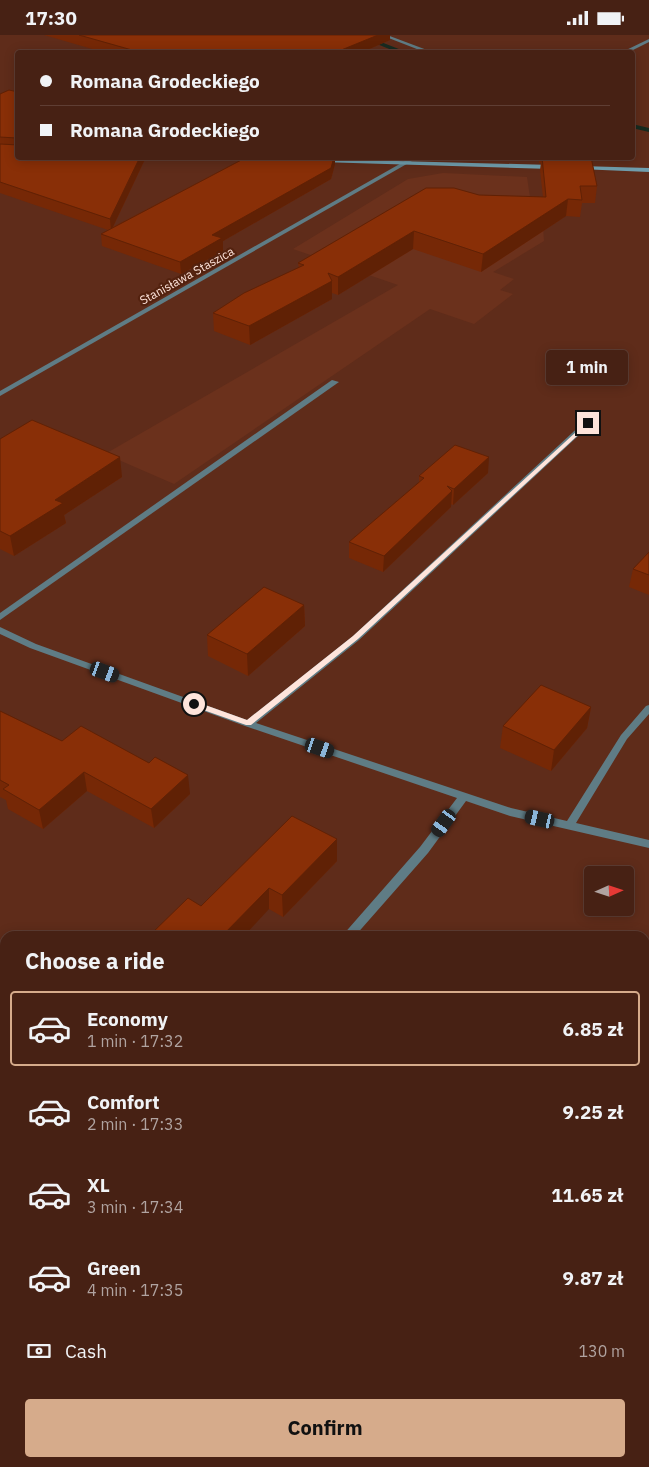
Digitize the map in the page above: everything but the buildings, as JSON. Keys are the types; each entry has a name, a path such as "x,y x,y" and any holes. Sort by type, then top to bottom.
{"main road":[{"path":"318,161 560,167"},
{"path":"570,168 649,170"}],"street":[{"path":"384,35 425,50"},
{"path":"628,50 649,40"},
{"name":"Stanisława Staszica","path":"0,394 384,178 412,160"},
{"path":"0,617 335,382"},
{"path":"248,723 356,638 588,423"},
{"path":"0,631 33,646 248,723 510,812 649,844"},
{"path":"569,826 624,737 649,708"},
{"path":"352,931 424,850 464,796"}],"shaded area":[{"path":"443,173 527,177 532,211 542,212 544,241 493,272 514,279 500,290 513,294 474,324 430,309 174,484 105,454 398,285 293,249 408,179"}],"waterway":[{"path":"358,35 398,50"},
{"path":"635,127 649,130"}],"route":[{"path":"194,704 248,723 356,638 588,423"}]}
